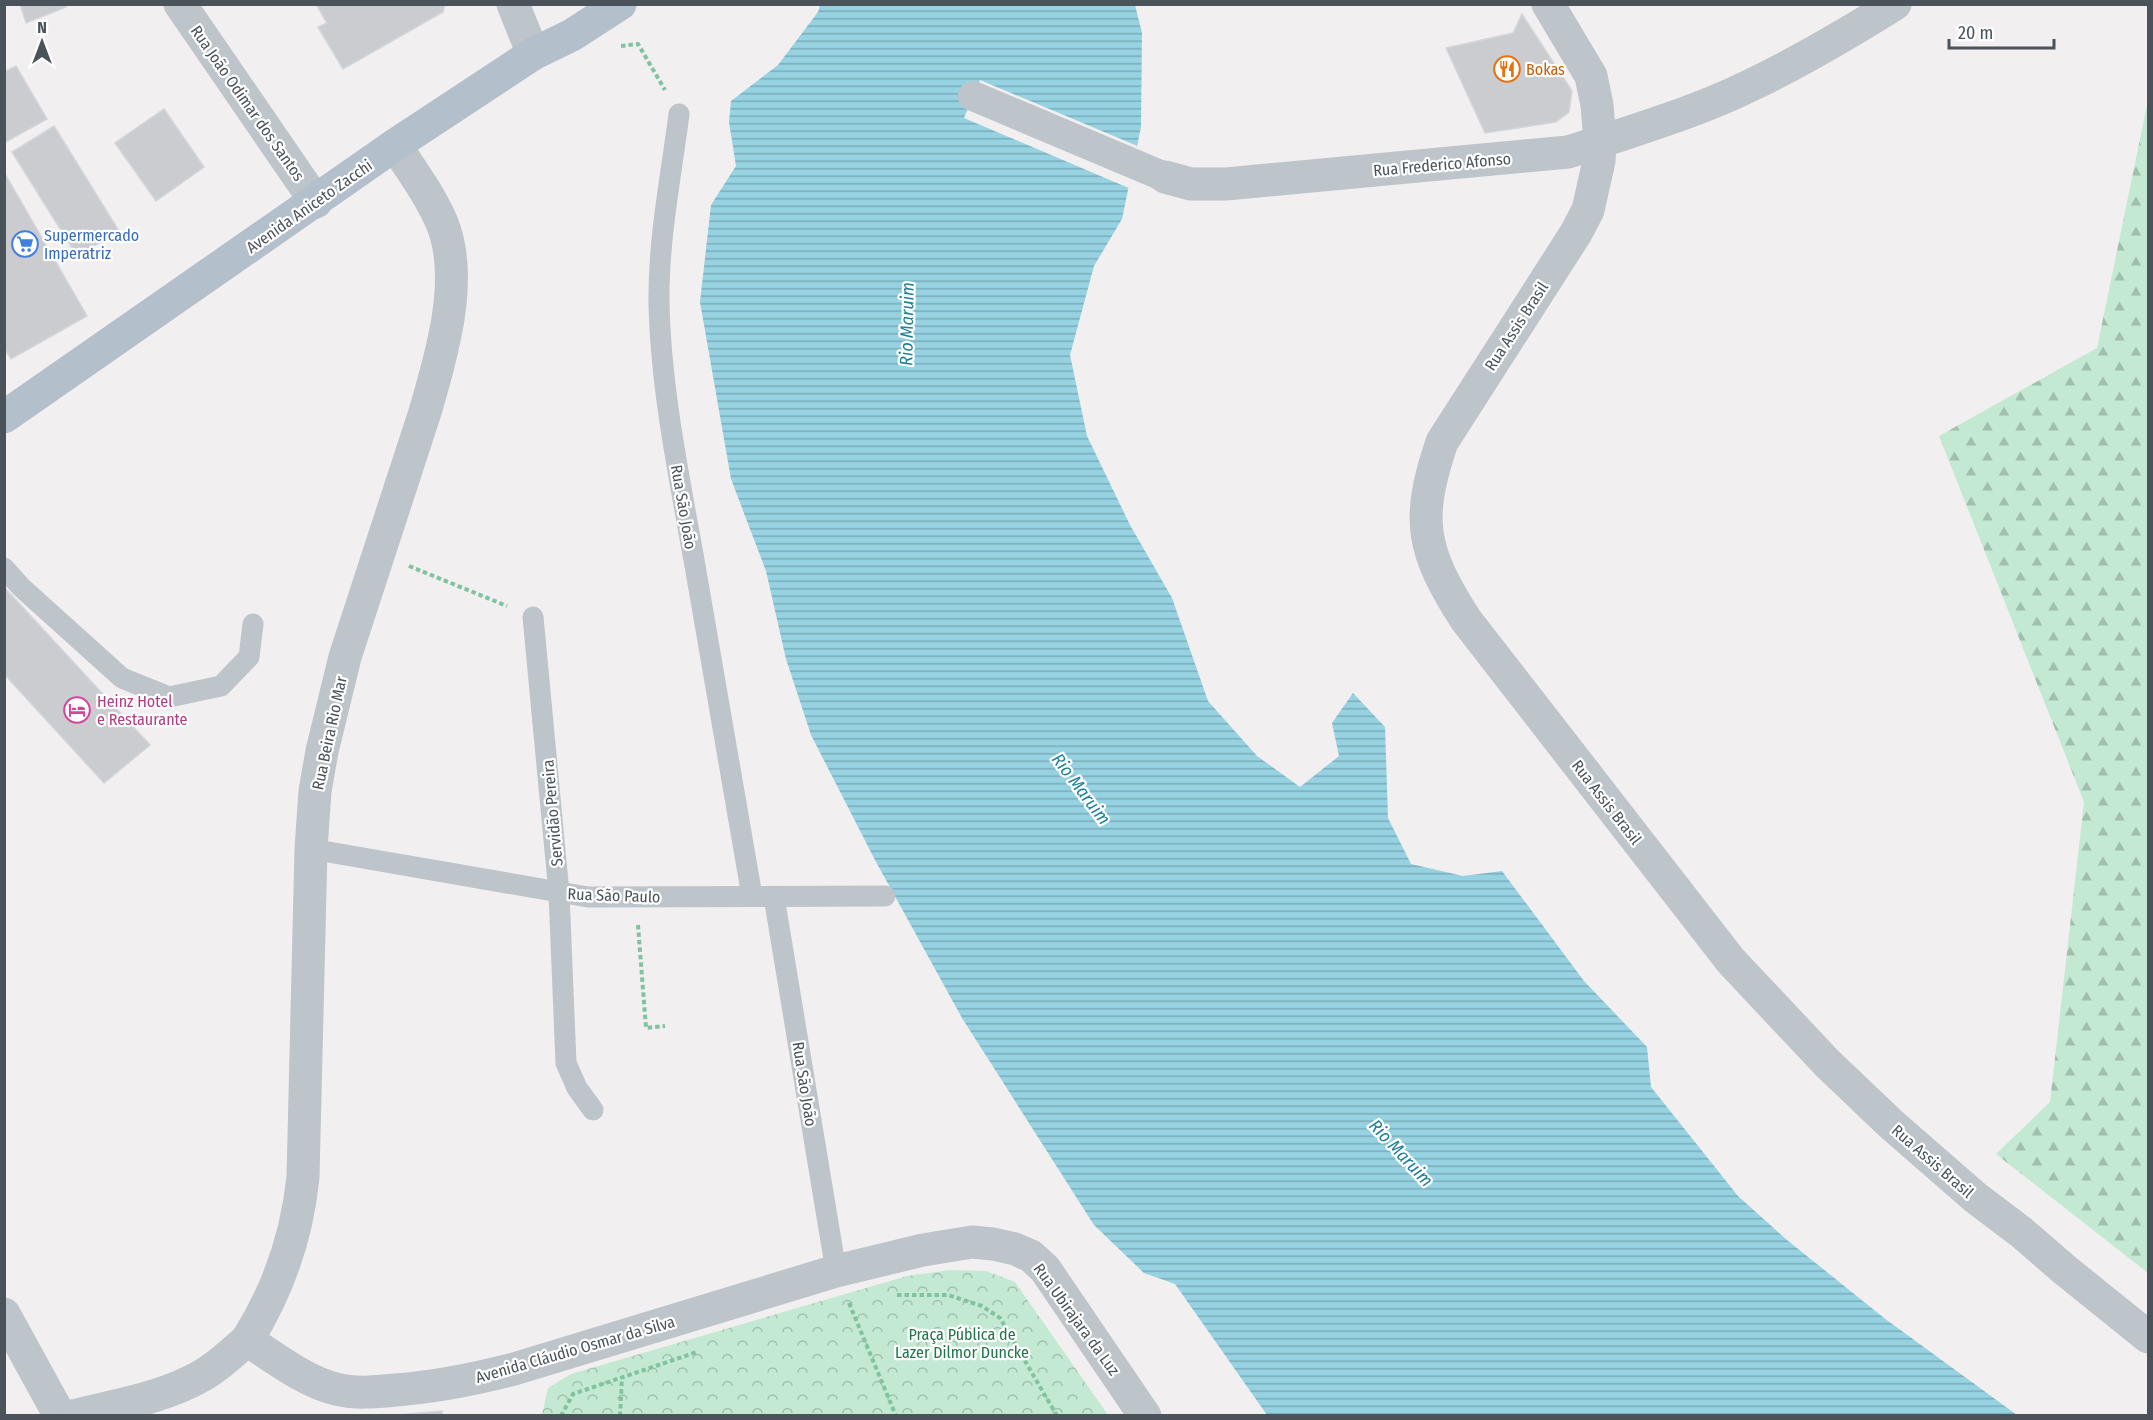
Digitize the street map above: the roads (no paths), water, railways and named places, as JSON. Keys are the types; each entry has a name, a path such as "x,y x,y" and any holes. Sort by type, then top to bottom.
{"main road":[{"name":"Avenida Aniceto Zacchi","path":"4,417 395,145 534,54 572,35 620,4"}],"street":[{"name":"Rua João Odimar dos Santos","path":"180,4 316,202"},
{"path":"513,4 534,54"},
{"name":"Rua Assis Brasil","path":"1548,4 1591,76 1597,105 1599,161 1588,210 1442,442 1426,497 1425,524 1430,553 1443,584 1466,620 1731,960 1820,1055 1891,1124 1976,1198 2021,1232 2148,1337"},
{"name":"Rua Frederico Afonso","path":"974,96 1165,177 1191,184 1226,184 1568,152 1671,118 1747,87 1845,35 1895,4"},
{"name":"Rua Beira Rio Mar","path":"247,1340 276,1285 300,1212 303,1178 311,849 315,791 322,750 345,657 437,371 446,323 451,280 450,253 443,226 429,195 395,145"},
{"name":"Avenida Cláudio Osmar da Silva","path":"247,1340 315,1381 336,1389 375,1392 421,1388 461,1382 514,1369 836,1271 897,1255 972,1242 993,1244"},
{"name":"Rua Ubirajara da Luz","path":"993,1244 1031,1256 1045,1269 1145,1416"},
{"path":"4,1314 60,1416"},
{"path":"73,1416 177,1388 203,1375 247,1340"}],"lane":[{"name":"Rua São João","path":"680,114 664,211 660,256 659,304 662,356 680,486 752,896"},
{"path":"4,568 21,587 122,678 169,698 221,686 249,657 253,624"},
{"name":"Servidão Pereira","path":"533,617 560,893 566,1063 577,1088 593,1110"},
{"name":"Rua São Paulo","path":"311,849 588,897 885,896"},
{"name":"Rua São João","path":"774,897 836,1271"}],"water":[{"name":"Rio Maruim","path":"820,5 1135,5 1142,33 1141,127 1122,219 1094,266 1070,355 1087,436 1130,525 1172,598 1208,701 1257,756 1300,787 1339,756 1332,723 1353,693 1385,727 1388,818 1411,864 1463,876 1502,871 1584,981 1647,1047 1651,1087 1738,1196 1787,1240 1884,1318 2017,1415 1267,1415 1175,1284 1144,1273 1094,1225 962,1018 875,860 811,735 786,659 766,571 731,479 700,302 711,205 736,166 729,122 731,101 778,65 818,12"}],"place":[{"name":"Bokas","path":"1507,69"},
{"name":"Supermercado Imperatriz","path":"25,244"},
{"name":"Heinz Hotel e Restaurante","path":"77,710"}],"park label":[{"name":"Praça Pública de Lazer Dilmor Duncke","path":"962,1343"}]}
